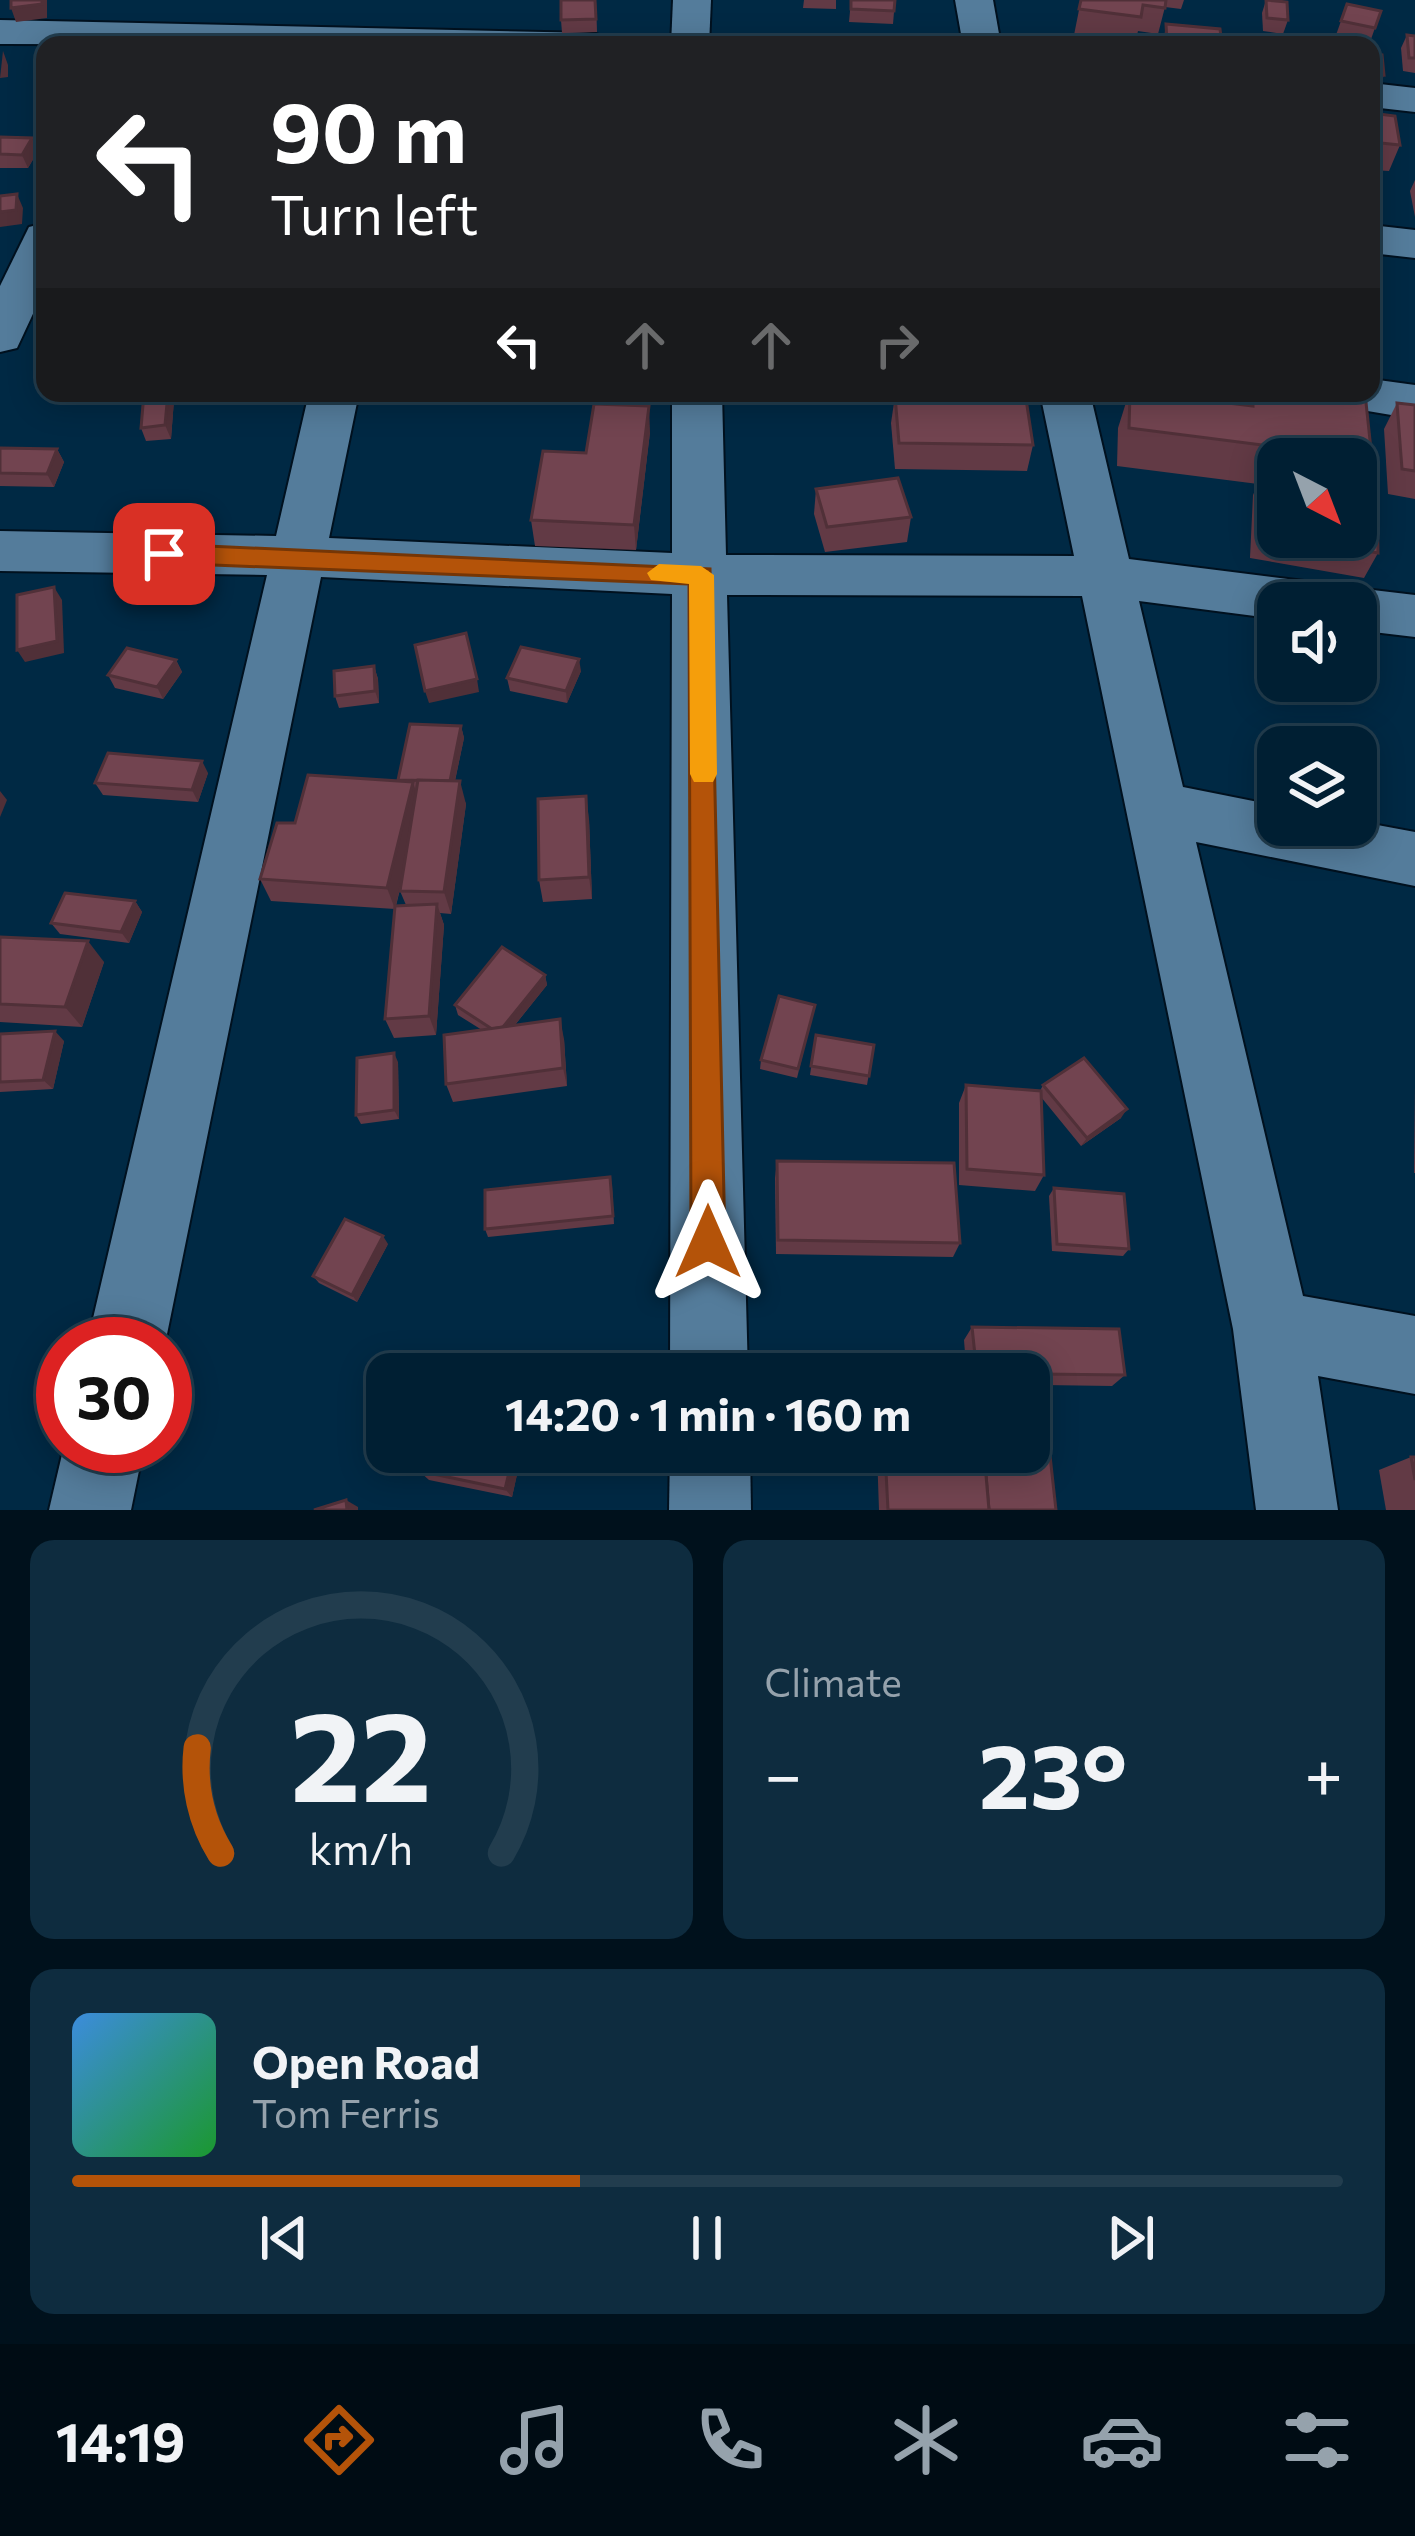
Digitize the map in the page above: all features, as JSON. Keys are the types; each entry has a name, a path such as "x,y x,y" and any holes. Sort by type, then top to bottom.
{"street":[{"path":"411,36 419,0"},
{"path":"690,36 692,0"},
{"path":"974,0 980,36"},
{"path":"0,32 140,26 309,36"},
{"path":"1380,96 1415,100"},
{"path":"1380,240 1415,244"},
{"path":"0,337 36,257"},
{"path":"1380,397 1415,402"},
{"path":"132,1317 332,402"},
{"path":"698,402 709,1353"},
{"path":"1067,402 1272,1329 1298,1510"},
{"path":"0,550 298,556 701,575 1105,576 1257,596"},
{"path":"1377,611 1415,616"},
{"path":"1160,809 1415,859"},
{"path":"1272,1329 1415,1354"},
{"path":"90,1510 98,1473"},
{"path":"710,1473 710,1510"}],"building":[{"path":"11,0 42,0 42,4 11,8"},
{"path":"561,0 595,0 596,19 561,20"},
{"path":"851,0 895,0 894,11 851,9"},
{"path":"1081,0 1166,0 1165,8 1143,5 1141,17 1079,9"},
{"path":"1266,0 1287,2 1288,20 1267,18"},
{"path":"1347,4 1381,11 1375,28 1341,21"},
{"path":"1166,24 1220,29 1221,36 1167,36"},
{"path":"1407,35 1415,36 1415,58 1409,58"},
{"path":"1380,114 1395,116 1400,145 1380,143"},
{"path":"0,137 32,138 22,155 0,154"},
{"path":"17,194 16,210 0,212 0,196"},
{"path":"143,402 167,402 165,425 141,428"},
{"path":"896,402 1026,402 1033,445 899,443"},
{"path":"1130,402 1253,406 1253,402 1366,402 1370,438 1257,438 1257,444 1129,428"},
{"path":"1397,403 1415,405 1415,471 1402,469"},
{"path":"594,404 649,406 634,525 531,520 543,451 586,453"},
{"path":"0,448 57,449 47,474 0,473"},
{"path":"898,478 911,517 827,527 816,489"},
{"path":"54,587 57,641 17,650 17,595"},
{"path":"466,633 477,679 425,691 415,645"},
{"path":"521,647 579,659 566,691 507,678"},
{"path":"127,648 176,660 157,687 108,675"},
{"path":"374,666 375,691 335,696 334,671"},
{"path":"410,724 461,726 450,781 398,780"},
{"path":"108,753 202,761 192,790 95,783"},
{"path":"308,775 413,782 387,888 260,879 277,823 295,823"},
{"path":"418,780 460,781 444,892 400,891"},
{"path":"586,796 589,877 539,880 538,799"},
{"path":"65,893 135,901 121,932 51,923"},
{"path":"437,904 429,1016 385,1019 395,906"},
{"path":"0,937 88,941 65,1007 0,1004"},
{"path":"502,947 545,975 503,1027 492,1029 455,1005"},
{"path":"779,996 815,1005 798,1069 761,1060"},
{"path":"560,1019 563,1068 446,1084 444,1035"},
{"path":"55,1031 43,1080 0,1082 0,1034"},
{"path":"816,1035 874,1045 869,1076 811,1066"},
{"path":"394,1053 394,1110 356,1115 357,1058"},
{"path":"1084,1058 1127,1109 1087,1138 1043,1085"},
{"path":"966,1085 1041,1091 1044,1175 967,1169"},
{"path":"777,1161 954,1163 960,1243 778,1240"},
{"path":"610,1177 613,1216 485,1229 485,1190"},
{"path":"1054,1188 1124,1194 1129,1249 1057,1244"},
{"path":"345,1219 383,1236 352,1295 313,1276"},
{"path":"972,1327 1119,1329 1125,1375 1050,1374 1050,1353 975,1353"},
{"path":"1050,1456 1056,1510 989,1510 986,1473 1050,1473"},
{"path":"429,1473 509,1473 505,1489"},
{"path":"886,1473 986,1473 989,1510 888,1510"},
{"path":"346,1500 347,1510 314,1510"}],"slow traffic":[{"path":"659,573 701,575 704,774"}],"route":[{"path":"164,554 701,575 708,1242"}]}
